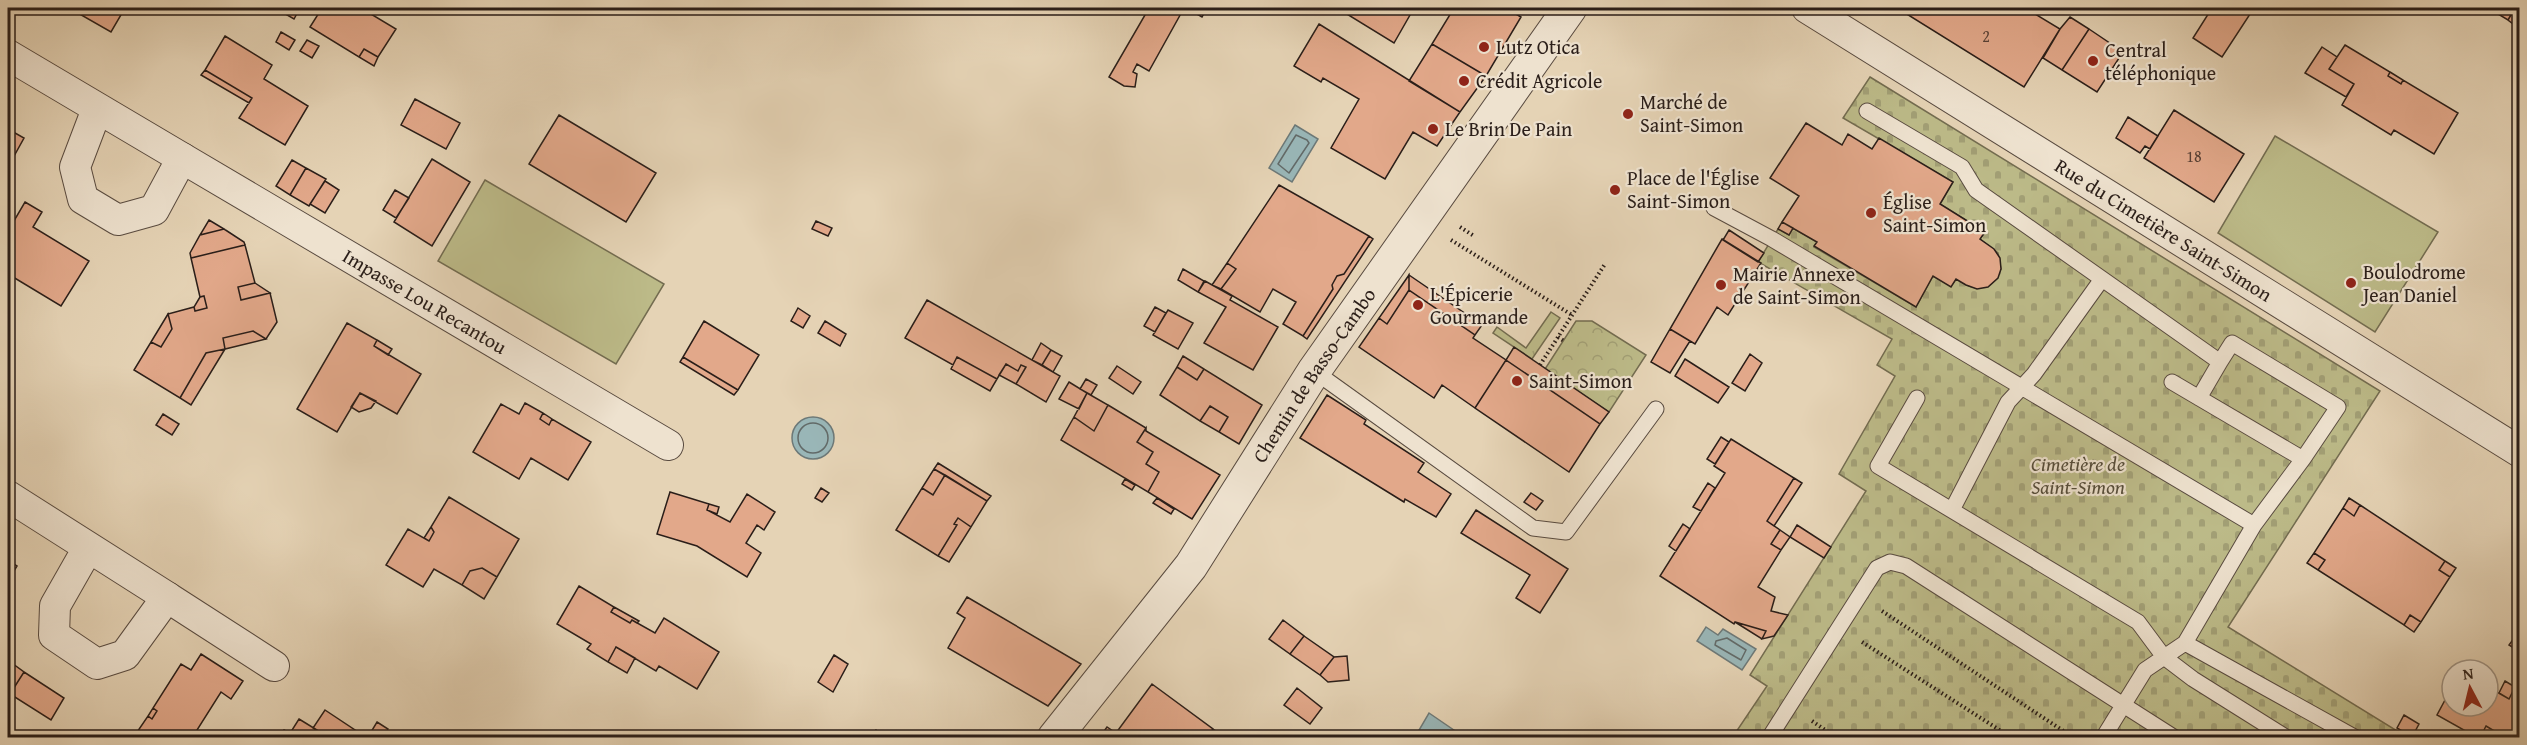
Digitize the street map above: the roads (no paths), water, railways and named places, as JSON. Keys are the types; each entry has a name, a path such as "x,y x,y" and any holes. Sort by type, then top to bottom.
{"street":[{"name":"Rue du Cimetière Saint-Simon","path":"1808,8 2520,452"},
{"name":"Chemin de Basso-Cambo","path":"1054,738 1191,566 1314,370 1562,10"},
{"name":"Impasse Lou Recantou","path":"8,55 668,446"},
{"path":"97,109 75,167 83,199 118,219 154,210 182,158"},
{"path":"8,496 274,666"},
{"path":"88,548 55,606 54,635 97,664 125,655 167,597"}],"lane":[{"path":"1867,111 1962,167 1976,190 2220,362"},
{"path":"1714,208 1772,239 2254,525"},
{"path":"1952,510 2008,402 2034,374 2102,279"},
{"path":"2103,738 2145,670 2185,643 2254,525 2338,407 2232,343 2199,398"},
{"path":"1314,370 1533,528 1566,532 1656,409"},
{"path":"2172,382 2303,459"},
{"path":"1917,398 1878,466 2138,622 2164,657 2193,679 2286,738"},
{"path":"1769,738 1876,568 1890,562 1906,566 2175,738"},
{"path":"2185,643 2356,738"}],"water":[{"path":"1295,125 1318,139 1292,182 1269,168"},
{"path":"813,417 821,418 828,423 833,430 833,446 828,453 821,458 813,459 805,458 798,453 793,446 792,438 793,430 798,423 805,418"},
{"path":"1706,627 1718,635 1723,629 1756,649 1742,670 1697,641"},
{"path":"1429,713 1464,737 1415,737"}],"place":[{"name":"Lutz Otica","path":"1484,47"},
{"name":"Central téléphonique","path":"2093,61"},
{"name":"Crédit Agricole","path":"1464,81"},
{"name":"Marché de Saint-Simon","path":"1628,114"},
{"name":"Le Brin De Pain","path":"1433,129"},
{"name":"Place de l'Église Saint-Simon","path":"1615,190"},
{"name":"Église Saint-Simon","path":"1871,213"},
{"name":"Boulodrome Jean Daniel","path":"2351,283"},
{"name":"Mairie Annexe de Saint-Simon","path":"1721,285"},
{"name":"L'Épicerie Gourmande","path":"1418,305"},
{"name":"Saint-Simon","path":"1517,381"}],"park label":[{"name":"Cimetière de Saint-Simon","path":"2078,476"}]}
